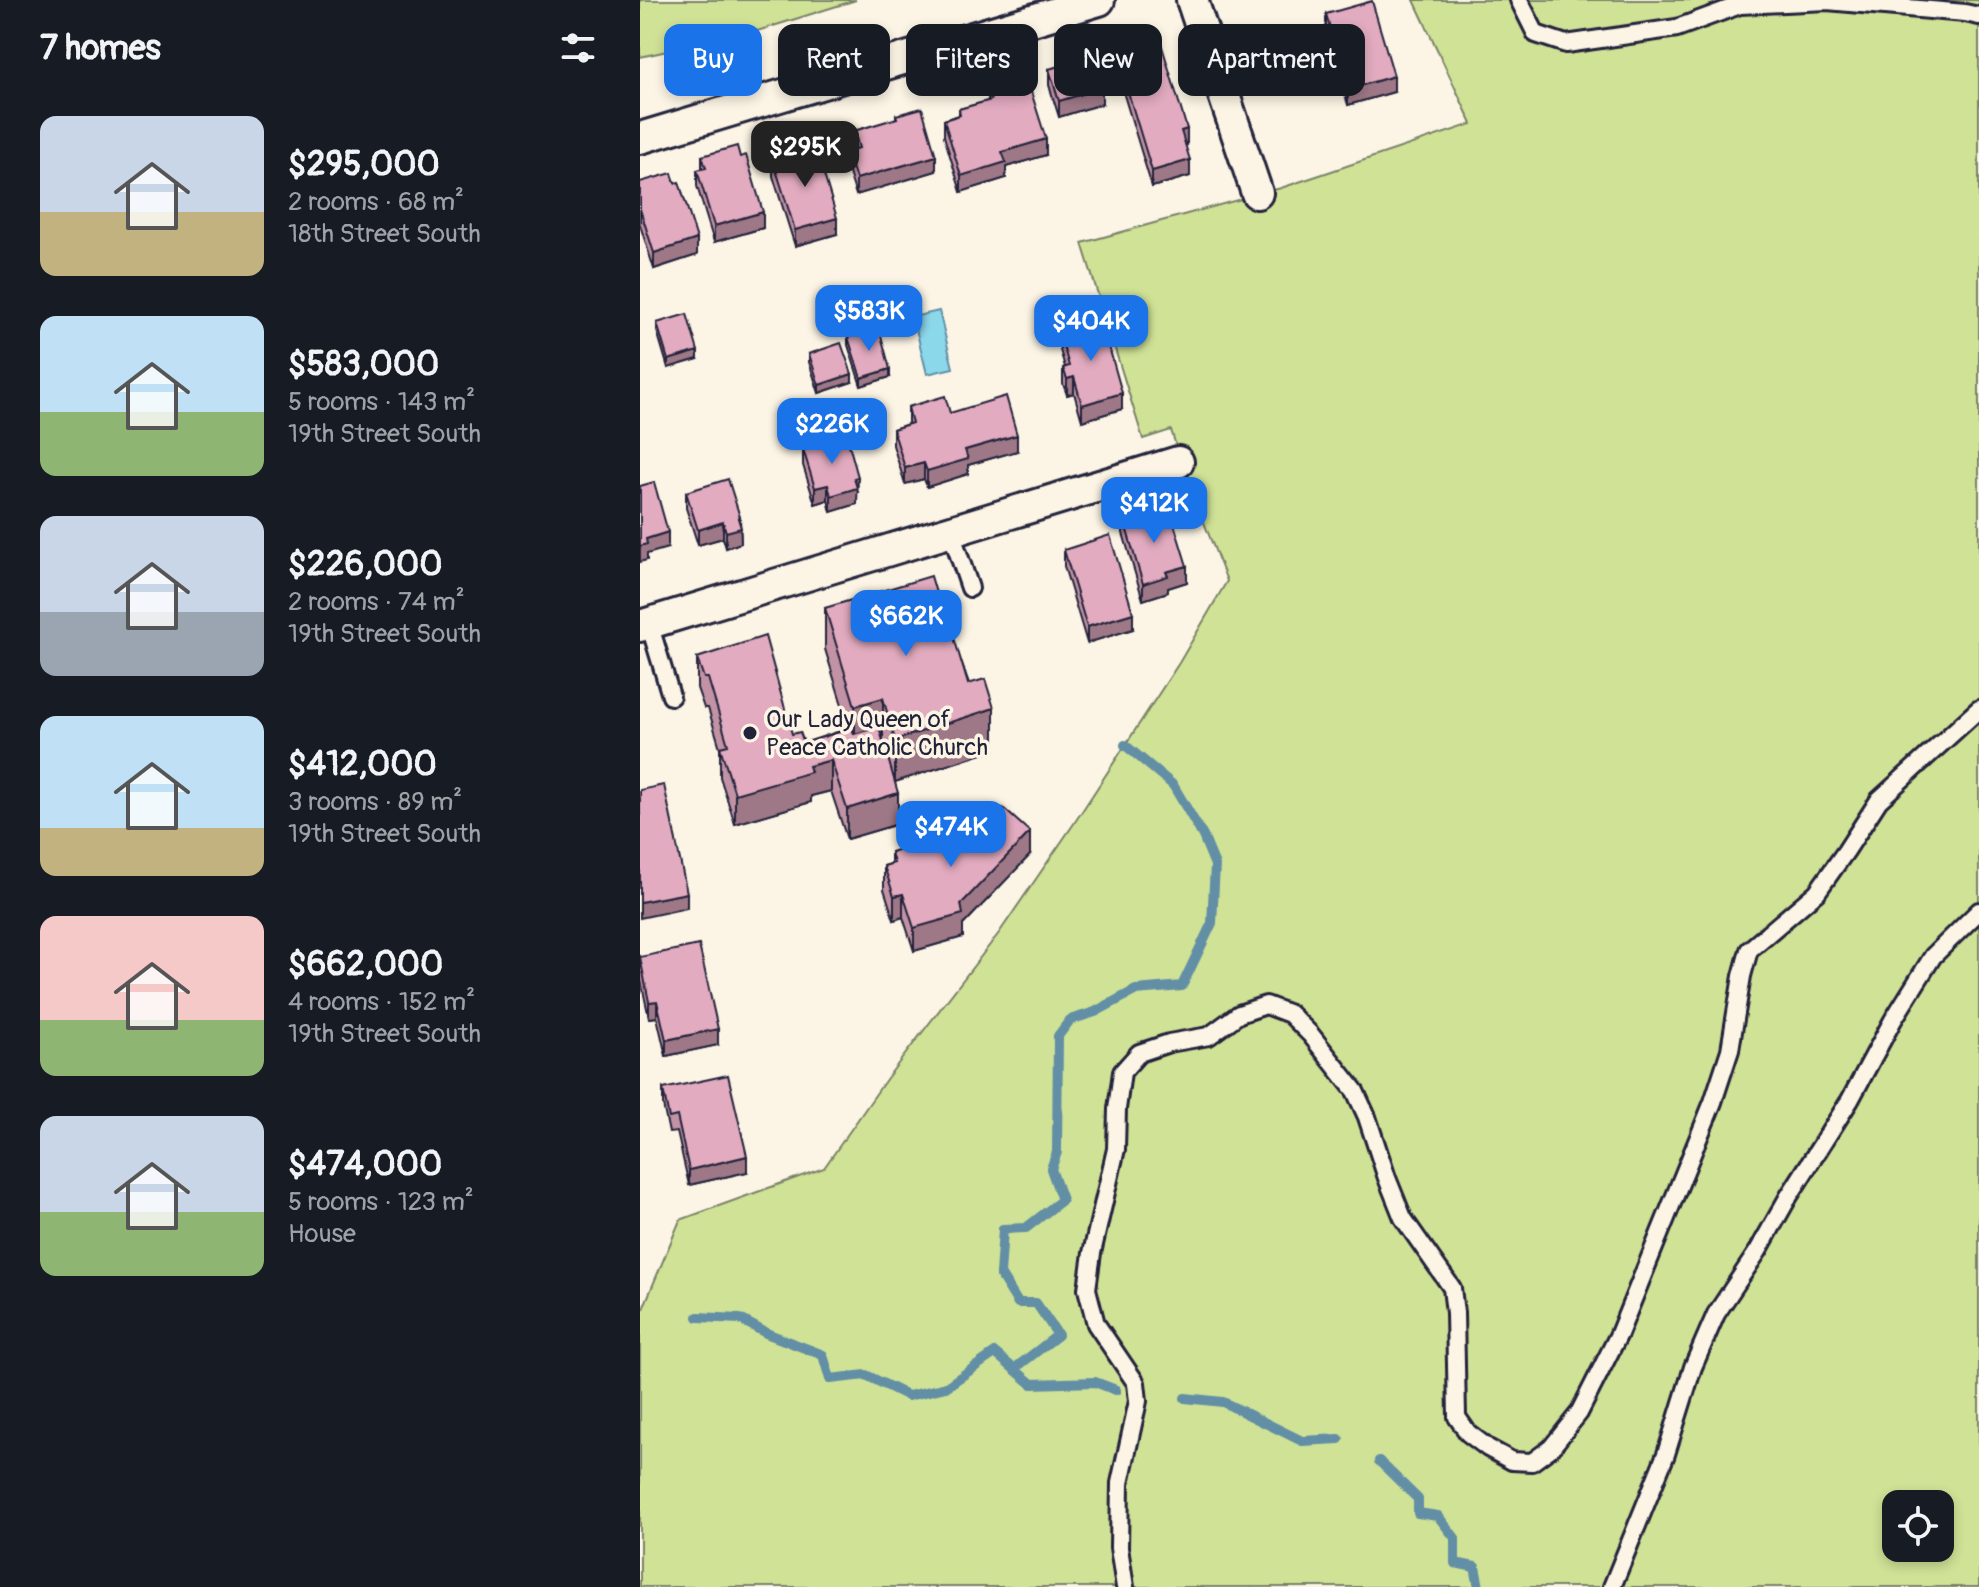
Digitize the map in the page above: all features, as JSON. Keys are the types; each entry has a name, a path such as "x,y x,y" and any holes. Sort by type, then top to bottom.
{"street":[{"path":"640,138 1099,0"},
{"path":"1192,0 1257,193"},
{"path":"644,625 1178,462"}],"lane":[{"path":"1519,0 1536,34 1566,44 1677,28 1740,5 1827,1 1979,16"},
{"path":"951,532 970,588"},
{"path":"644,625 671,696"},
{"path":"1125,1587 1119,1548 1120,1483 1138,1401 1136,1383 1096,1324 1087,1289 1092,1253 1116,1149 1122,1072 1139,1053 1169,1043 1209,1036 1239,1014 1266,1005 1290,1014 1311,1035 1355,1091 1403,1218 1452,1288 1457,1417 1468,1433 1488,1448 1512,1461 1532,1462 1551,1448 1579,1413 1630,1309 1730,1050 1749,950 1817,892 1879,800 1979,709"},
{"path":"1612,1587 1666,1454 1693,1367 1716,1314 1850,1100 1893,1020 1933,956 1979,911"}],"green space":[{"path":"640,0 856,0 762,29 762,24 664,24 664,52 640,57"},
{"path":"1414,0 1979,0 1979,1587 640,1587 640,1316 680,1220 824,1168 887,1078 999,933 1179,663 1227,581 1171,430 1143,439 1082,243 1281,188 1472,124"}],"water":[{"path":"939,311 953,368 927,374 913,317"}],"building":[{"path":"1372,1 1394,76 1365,84 1365,24 1329,24 1326,14"},
{"path":"1162,46 1187,129 1181,131 1190,160 1152,171 1129,96 1162,96"},
{"path":"1054,67 1054,85 1049,69"},
{"path":"990,96 1032,96 1046,139 1002,152 1006,162 961,176 944,120 960,115 959,109 991,100"},
{"path":"1057,96 1076,96 1059,101"},
{"path":"922,108 936,156 856,179 847,151 859,148 854,131"},
{"path":"737,146 740,157 746,155 763,212 714,226 697,170 706,168 702,156"},
{"path":"816,148 837,218 795,230 773,160"},
{"path":"672,173 675,183 679,182 697,239 654,253 640,209 640,182"},
{"path":"687,314 698,351 668,360 657,323"},
{"path":"1102,322 1122,393 1082,405 1074,377 1067,379 1063,368 1069,366 1060,334"},
{"path":"879,328 890,369 861,378 848,337"},
{"path":"841,343 852,374 819,385 809,354"},
{"path":"945,396 950,413 1006,396 1017,435 965,450 968,459 927,471 924,463 905,468 893,429 912,423 908,407"},
{"path":"847,437 858,477 854,478 857,488 831,496 828,485 815,488 803,449"},
{"path":"728,479 741,528 726,532 723,522 698,530 686,492"},
{"path":"654,482 668,532 646,539 647,544 640,546 640,486"},
{"path":"1152,508 1155,519 1171,514 1187,566 1143,584 1123,517"},
{"path":"1110,535 1133,613 1087,627 1064,550"},
{"path":"931,576 938,600 942,598 968,684 985,679 994,708 895,740 883,698 855,706 825,608"},
{"name":"Our Lady Queen of Peace Catholic Church","path":"765,636 792,734 800,732 804,743 852,728 854,734 879,727 898,793 847,809 831,760 809,766 811,772 735,794 720,747 728,745 708,678 704,678 697,658"},
{"path":"664,785 687,893 640,902 640,790"},
{"path":"1003,808 1030,832 961,904 963,914 914,928 903,894 894,896 884,866 894,863 891,852 940,836 943,849 987,826"},
{"path":"699,945 718,1029 666,1040 657,1001 649,1002 640,957"},
{"path":"728,1075 747,1156 689,1170 677,1116 669,1118 663,1089"}],"waterway":[{"path":"1014,1369 1058,1335 1036,1303 1018,1303 1000,1274 1003,1229 1026,1228 1062,1200 1051,1169 1057,1152 1058,1036 1070,1020 1095,1012 1136,990 1182,986 1212,923 1215,865 1203,836 1173,785 1125,745"},
{"path":"698,1317 740,1319 766,1333 823,1355 830,1379 866,1375 908,1396 946,1387 995,1353 1032,1384 1095,1382 1116,1390"},
{"path":"1185,1398 1223,1402 1302,1441 1339,1439"},
{"path":"1379,1461 1418,1499 1418,1513 1438,1516 1455,1538 1455,1563 1475,1567 1479,1587"}],"place":[{"name":"Our Lady Queen of Peace Catholic Church","path":"750,733"}]}
